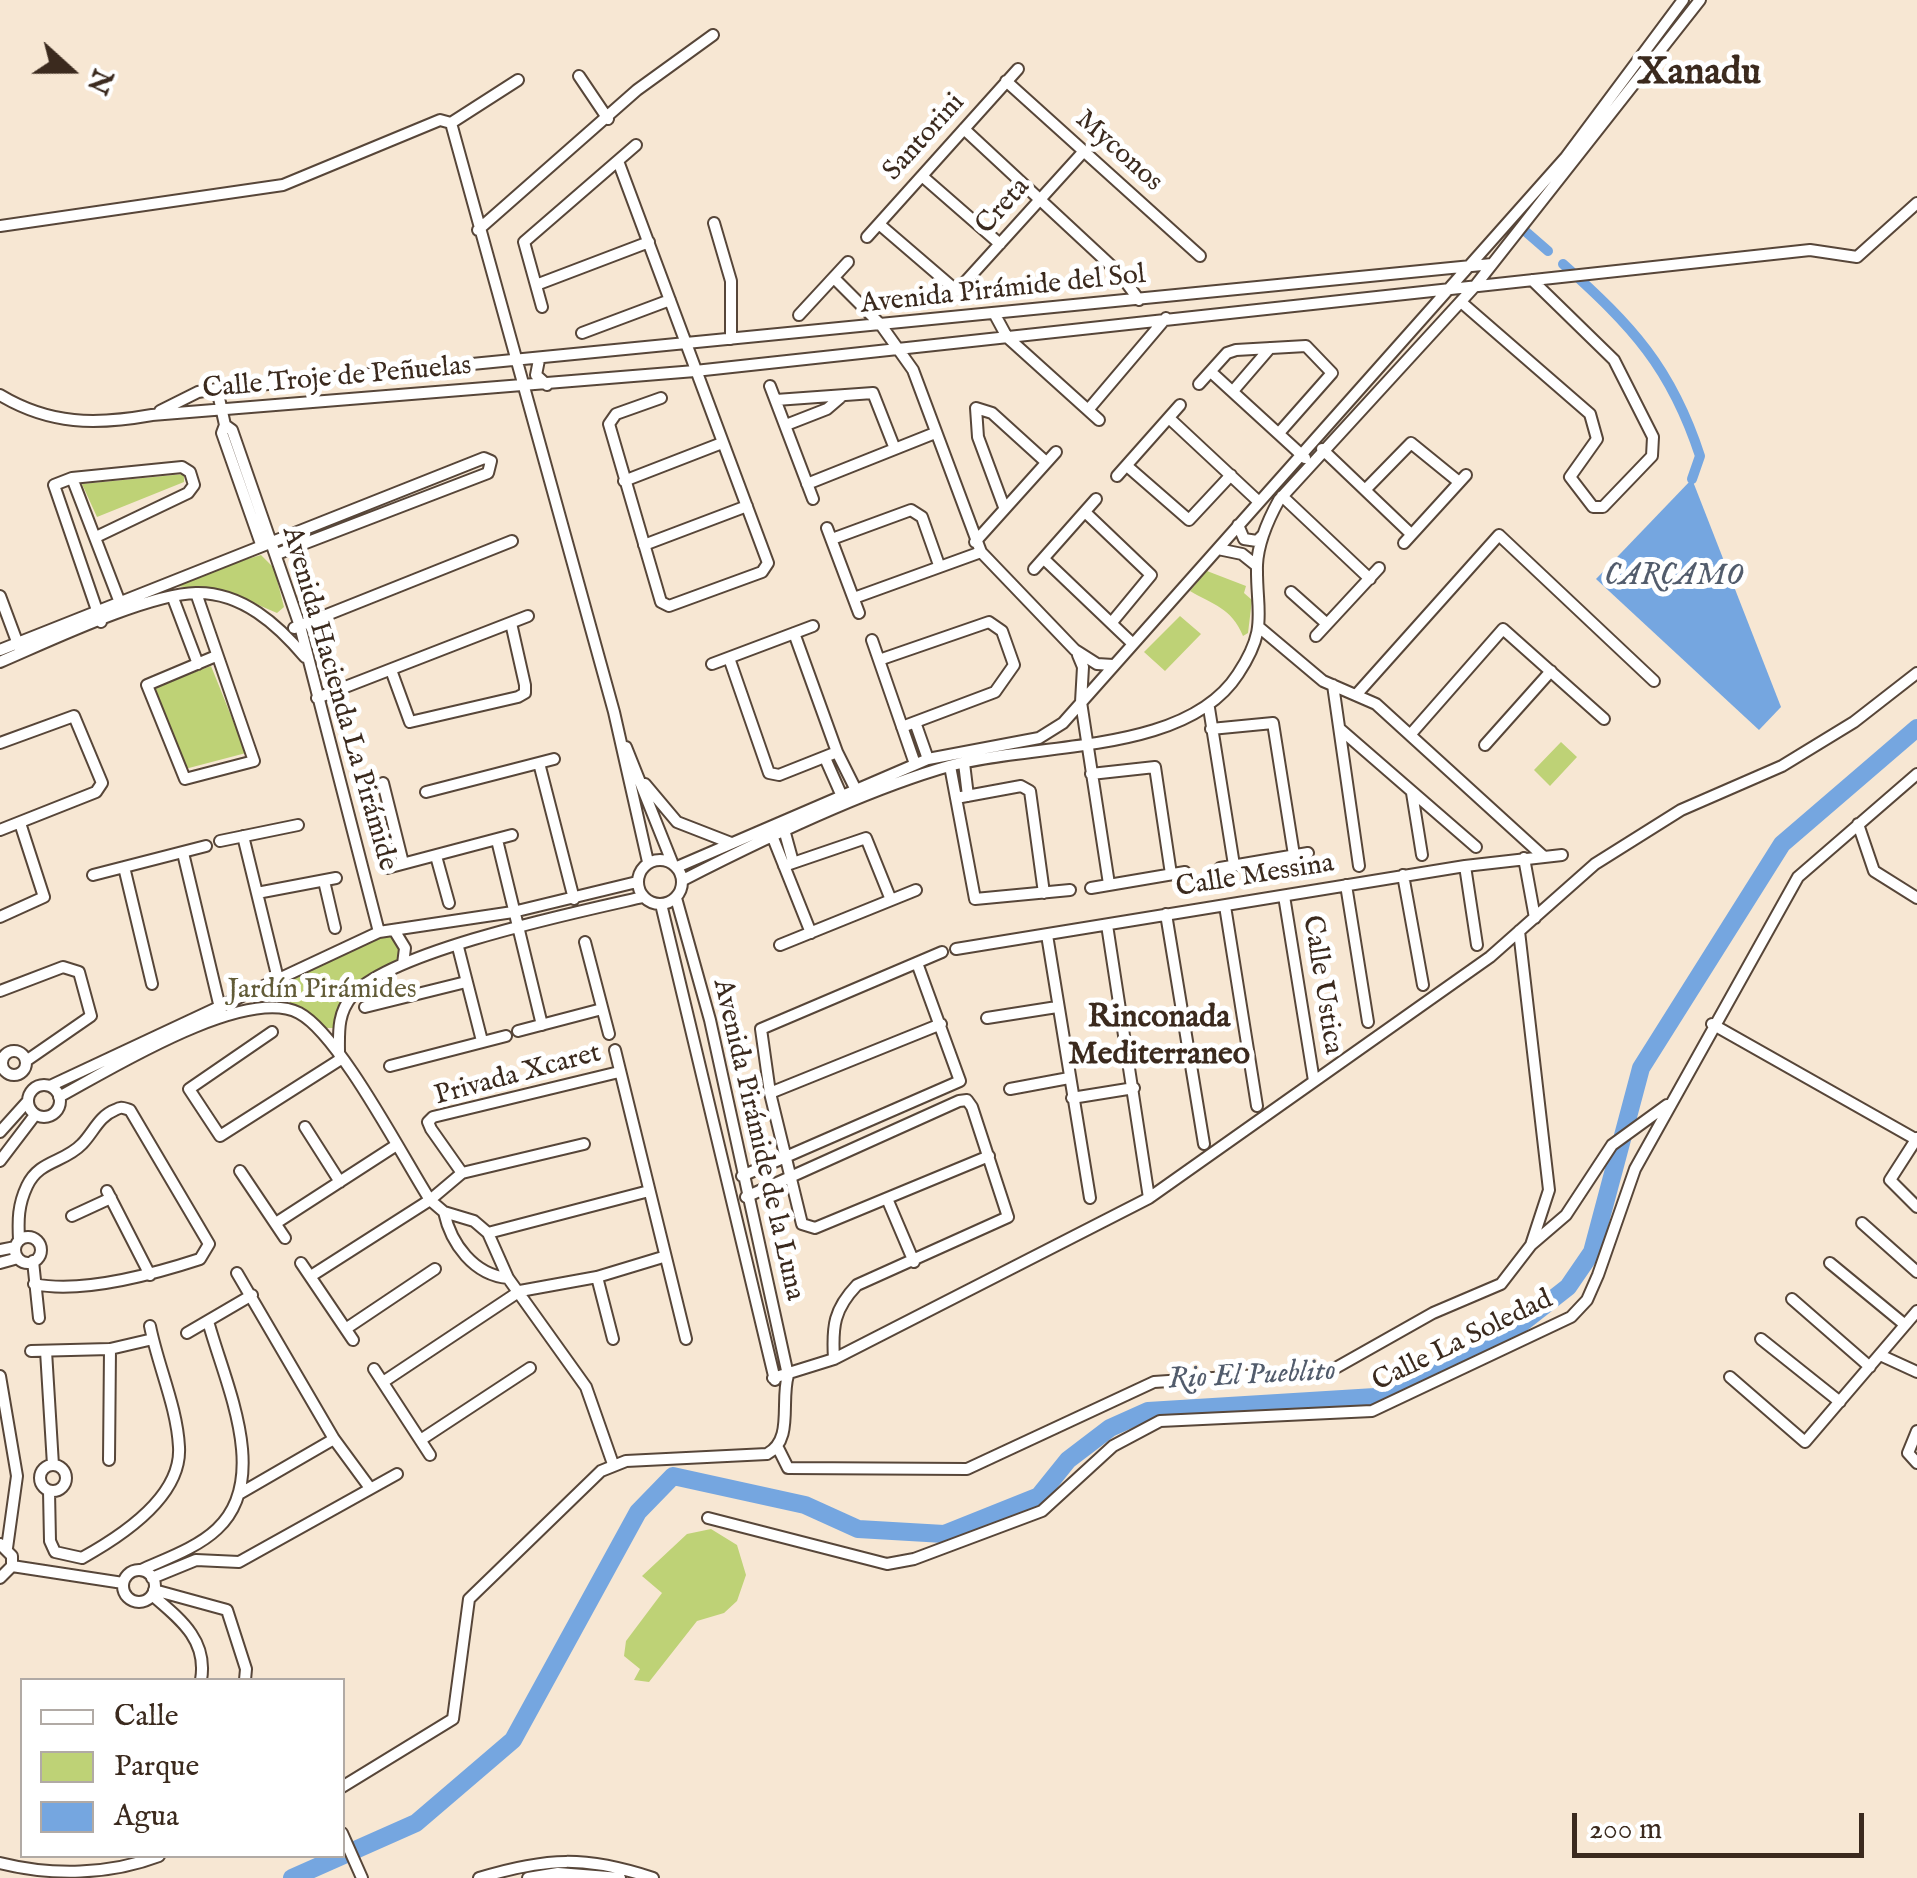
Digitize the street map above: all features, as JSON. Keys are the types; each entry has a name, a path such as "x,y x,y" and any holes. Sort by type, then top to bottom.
{"street":[{"path":"648,862 674,864 858,795 950,766 1154,733 1209,708 1238,675 1260,628 1257,566 1264,534 1301,455 1322,448 1475,286 1492,264 1516,219 1683,0"},
{"path":"858,795 926,754 1039,738 1063,723 1470,263 1516,219 1634,87 1700,0"},
{"path":"478,230 637,90 713,35"},
{"name":"Santorini","path":"867,237 1018,70"},
{"path":"579,76 608,119"},
{"path":"1623,78 1634,87"},
{"path":"0,226 283,185 440,120 451,123 518,80"},
{"name":"Myconos","path":"1006,81 1200,256"},
{"path":"451,123 614,712 648,862 638,882 643,897"},
{"path":"964,128 1120,274 1139,300"},
{"path":"542,307 524,242 636,144"},
{"name":"Creta","path":"879,224 957,291 1084,151"},
{"path":"618,160 768,563 762,572 669,606 661,602 624,481 610,418 662,398"},
{"path":"922,176 1000,244"},
{"name":"Avenida Pirámide del Sol","path":"525,386 1810,250 1858,257 1917,203"},
{"path":"714,223 731,282 731,339"},
{"path":"536,285 648,242"},
{"path":"800,315 848,262"},
{"name":"Avenida Pirámide del Sol","path":"517,362 1470,263 1492,264"},
{"path":"834,278 901,349 978,547 1075,650 1097,664 1113,665"},
{"path":"1461,302 1590,414 1596,442 1570,477 1593,507 1603,507 1652,456 1653,438 1614,360 1532,280"},
{"path":"1207,293 1211,315"},
{"path":"582,333 670,300"},
{"path":"994,313 1007,338 1099,420"},
{"path":"1088,410 1166,318"},
{"path":"1199,384 1227,354 1306,346 1332,373 1279,433"},
{"path":"1232,391 1270,348"},
{"path":"539,360 536,375 546,385"},
{"name":"Calle Troje de Peñuelas","path":"152,415 198,392 217,388 517,362"},
{"path":"1211,372 1301,455"},
{"name":"Calle Troje de Peñuelas","path":"0,395 21,408 63,422 107,423 152,415 525,386"},
{"path":"770,386 812,498"},
{"name":"Avenida Hacienda La Pirámide","path":"217,388 225,425 232,430 266,542 277,554 300,626 379,932"},
{"path":"776,400 873,393 895,449"},
{"path":"786,425 827,410 841,397"},
{"path":"1117,476 1180,406"},
{"path":"1004,506 978,437 976,408 992,413 1046,462"},
{"path":"1169,418 1259,502"},
{"path":"807,484 935,432"},
{"path":"624,481 722,442"},
{"path":"1322,448 1366,490 1407,538 1463,478 1411,443 1366,490"},
{"path":"854,598 978,547 1004,506 1056,452"},
{"path":"1,654 123,608 266,542 484,458 492,461 488,473 277,554"},
{"path":"1126,466 1189,520 1231,475"},
{"path":"96,537 188,493 194,484 190,472 182,467 59,480 53,492 99,617"},
{"path":"72,478 123,608"},
{"path":"1282,496 1370,579"},
{"path":"1034,568 1096,499"},
{"path":"644,545 747,506"},
{"path":"859,613 829,534 911,510 922,517 939,566"},
{"path":"1085,512 1151,575 1114,621"},
{"path":"1238,524 1244,540 1258,541 1264,534"},
{"path":"1356,695 1499,535 1654,680"},
{"path":"284,632 512,542"},
{"path":"1218,549 1242,554 1257,566"},
{"path":"1044,559 1114,621 1133,644"},
{"path":"1316,636 1379,568"},
{"path":"1291,592 1327,624"},
{"path":"123,608 196,594 231,600 262,614 284,632 309,662"},
{"path":"196,594 254,762 185,779 148,685 216,656"},
{"path":"0,596 20,648"},
{"path":"173,598 198,664"},
{"path":"317,698 528,616"},
{"path":"879,660 990,622 1002,631 1014,664 1006,682 995,692 902,726"},
{"path":"391,670 410,722 518,696 525,693 525,685 511,623"},
{"path":"712,664 812,626"},
{"path":"1260,628 1333,685 1376,704 1544,856"},
{"path":"1410,735 1500,630 1506,630 1604,719"},
{"path":"794,633 837,752 858,795"},
{"path":"872,640 913,759"},
{"path":"1075,650 1083,667 1081,702 1109,884"},
{"path":"729,658 769,773 779,775 837,752"},
{"path":"1486,744 1551,670"},
{"path":"773,1378 834,1358 1149,1198 1490,957 1595,864 1681,810 1782,766 1854,722 1917,673"},
{"path":"1333,685 1359,866"},
{"path":"1209,708 1234,866"},
{"path":"614,712 683,880"},
{"path":"0,743 74,716 102,783 96,792 0,830"},
{"path":"915,722 926,754"},
{"path":"1211,727 1273,723 1294,855"},
{"path":"1339,728 1476,847"},
{"path":"824,758 844,801"},
{"path":"426,792 554,759"},
{"path":"539,763 574,899"},
{"path":"964,763 962,795 975,899 1070,890"},
{"path":"950,766 962,795"},
{"path":"1090,770 1155,767 1172,874"},
{"path":"635,771 677,822 733,844"},
{"name":"Calle La Soledad","path":"708,1518 887,1564 914,1559 1042,1511 1112,1446 1160,1421 1372,1411 1571,1317 1587,1300 1636,1169 1712,1024 1798,877 1917,774"},
{"path":"383,782 404,863"},
{"path":"962,795 1021,786 1030,791 1044,893"},
{"path":"1412,792 1422,856"},
{"path":"340,1056 339,1024 352,995 403,964 516,926 643,897 661,904 676,898 683,880 844,801"},
{"path":"0,917 44,898 20,822"},
{"path":"1858,824 1874,871 1917,898"},
{"path":"220,841 298,825"},
{"path":"785,833 787,861 811,933"},
{"path":"244,836 274,982 266,994 274,1005"},
{"path":"387,868 512,836"},
{"path":"772,838 787,861"},
{"path":"787,861 866,838 891,900"},
{"path":"497,840 542,1025"},
{"path":"93,875 206,846"},
{"path":"183,852 221,1014"},
{"path":"1220,868 1308,853"},
{"name":"Calle Messina","path":"956,949 1403,875 1562,855"},
{"path":"436,856 449,904"},
{"path":"1524,858 1534,918"},
{"path":"1465,866 1477,945"},
{"path":"124,867 152,984"},
{"path":"1091,888 1185,872"},
{"path":"1403,875 1423,985"},
{"path":"256,893 330,880 335,928"},
{"path":"0,1161 35,1116 38,1091 22,1054 9,1052 2,1062 8,1076 38,1091 59,1097 221,1014 274,982 379,932 513,912 638,882"},
{"path":"1346,886 1368,1022"},
{"path":"780,945 916,890"},
{"name":"Calle Ustica","path":"1284,896 1314,1081"},
{"name":"Avenida Pirámide de la Luna","path":"676,898 710,1020 788,1375"},
{"name":"Avenida Pirámide de la Luna","path":"661,904 773,1378 782,1392"},
{"path":"1225,906 1257,1106"},
{"path":"1166,914 1204,1144"},
{"path":"1107,925 1149,1198"},
{"path":"394,930 405,948 403,964"},
{"path":"1519,931 1549,1190 1531,1245"},
{"path":"1046,935 1090,1198"},
{"path":"586,942 609,1034"},
{"path":"458,947 482,1041"},
{"path":"942,952 760,1028 785,1161 807,1228 888,1201 989,1156"},
{"path":"742,1176 954,1087 960,1074 917,963"},
{"path":"0,992 72,967 79,972 90,1016 8,1076"},
{"path":"364,1007 466,982"},
{"path":"0,1132 38,1091 221,1014 274,1005 300,1013 319,1028 340,1056 430,1200 444,1212 474,1220 488,1234 508,1278 586,1387 613,1464"},
{"path":"987,1018 1056,1006"},
{"path":"518,1031 602,1009"},
{"path":"319,1028 339,1024"},
{"path":"770,1093 942,1024"},
{"path":"1712,1024 1917,1139 1890,1183 1917,1207"},
{"path":"272,1032 189,1089 220,1136 340,1056"},
{"path":"390,1066 506,1036"},
{"path":"615,1050 662,1257 686,1339"},
{"name":"Privada Xcaret","path":"462,1174 431,1129 428,1122 434,1117 619,1072"},
{"path":"1010,1088 1069,1078"},
{"path":"1072,1098 1134,1088"},
{"path":"35,1116 46,1118 55,1113 59,1097"},
{"path":"746,1197 788,1174 958,1101 967,1100 972,1107 1008,1217 857,1285 840,1303 832,1326 834,1358"},
{"path":"778,1448 788,1468 967,1469 1154,1382 1332,1370 1434,1312 1501,1284 1531,1245 1566,1215 1612,1145 1672,1102"},
{"path":"18,1248 18,1212 28,1184 42,1165 81,1146 96,1125 113,1110 124,1108 130,1110 210,1244 200,1259 150,1275 51,1287 34,1284"},
{"path":"305,1127 340,1182"},
{"path":"311,1276 430,1200 462,1174 584,1144"},
{"path":"276,1223 395,1146"},
{"path":"240,1171 285,1238"},
{"path":"488,1234 649,1191"},
{"path":"72,1216 109,1194 150,1275"},
{"path":"888,1201 914,1262"},
{"path":"444,1212 448,1228 476,1269 508,1278"},
{"path":"1862,1223 1917,1272"},
{"path":"0,1264 32,1238 38,1243 40,1251 33,1261 39,1318"},
{"path":"0,1250 18,1248 33,1261"},
{"path":"383,1382 520,1291 597,1276 662,1257"},
{"path":"302,1263 353,1340"},
{"path":"1830,1263 1904,1324"},
{"path":"347,1328 435,1269"},
{"path":"238,1273 334,1439 370,1488"},
{"path":"597,1276 613,1339"},
{"path":"187,1333 252,1295"},
{"path":"1792,1299 1870,1367"},
{"path":"1730,1377 1805,1442 1917,1310"},
{"path":"760,1320 776,1318"},
{"path":"123,1582 130,1572 199,1542 229,1517 239,1494 242,1448 208,1321"},
{"path":"30,1350 110,1349 152,1332 179,1446 178,1469 165,1492 125,1530 82,1558 55,1552 50,1541 46,1351"},
{"path":"1761,1339 1840,1402"},
{"path":"109,1460 110,1349"},
{"path":"1880,1355 1917,1372"},
{"path":"422,1439 530,1368"},
{"path":"374,1369 430,1456"},
{"path":"345,1786 453,1719 469,1599 613,1464 751,1456 778,1448 784,1438 782,1392 788,1375"},
{"path":"0,1376 17,1476 4,1546 12,1566"},
{"path":"1913,1460 1917,1431"},
{"path":"239,1494 334,1439"},
{"path":"16,1494 64,1484 64,1471 47,1468 17,1476"},
{"path":"123,1582 130,1599 142,1602 153,1588 206,1559 239,1562 397,1474"},
{"path":"199,1542 206,1559"},
{"path":"0,1578 12,1566"},
{"path":"12,1566 123,1582"},
{"path":"141,1570 193,1633 203,1662 201,1678"},
{"path":"153,1588 228,1610 245,1678"},
{"path":"345,1794 356,1782"},
{"path":"345,1840 362,1878"},
{"path":"0,1863 42,1872 92,1871 150,1858"},
{"path":"479,1878 522,1865 568,1859 615,1866 654,1878"},
{"path":"522,1865 526,1878 558,1873 620,1878"}],"green space":[{"path":"184,474 184,482 97,517 82,484"},
{"path":"261,555 274,568 284,607 277,613 226,591 175,586 174,581"},
{"path":"1207,571 1246,586 1244,593 1252,600 1248,633 1243,636 1227,613 1190,591"},
{"path":"1180,616 1201,634 1165,671 1144,652"},
{"path":"211,666 246,753 185,769 155,687"},
{"path":"1561,742 1577,757 1550,786 1534,770"},
{"name":"Jardín Pirámides","path":"379,932 401,936 403,964 353,995 333,1028 319,1028 268,999 269,985"},
{"path":"711,1529 737,1545 746,1575 737,1601 724,1613 697,1621 649,1682 634,1680 640,1669 624,1656 626,1641 662,1593 642,1576 687,1534"}],"water":[{"name":"CARCAMO","path":"1692,479 1781,707 1759,730 1596,579"}],"waterway":[{"path":"1525,231 1548,251"},
{"path":"1563,264 1629,329 1662,372 1700,456 1692,479"},
{"name":"Rio El Pueblito","path":"345,1854 416,1823 513,1740 638,1512 673,1476 805,1505 858,1529 944,1534 1039,1496 1068,1460 1110,1428 1148,1411 1375,1397 1503,1338 1568,1287 1592,1252 1641,1068 1782,844 1917,728"},
{"name":"Rio El Pueblito","path":"292,1878 337,1858"}],"district":[{"name":"Xanadu","path":"1699,75"},
{"name":"Rinconada Mediterraneo","path":"1159,1038"}]}
